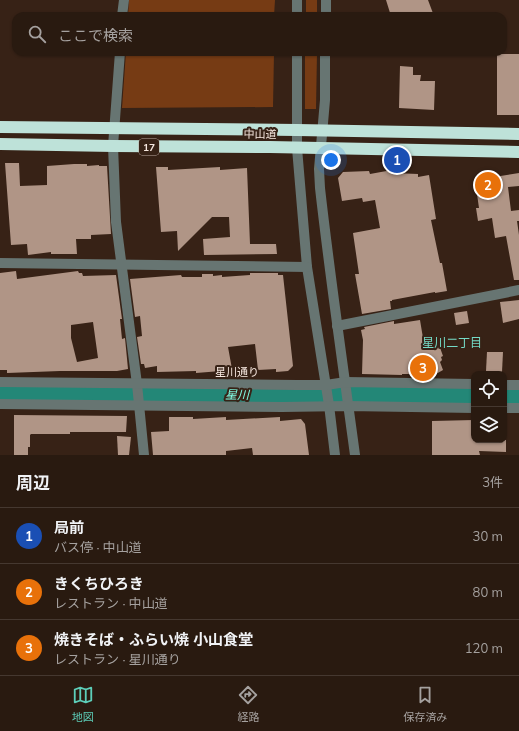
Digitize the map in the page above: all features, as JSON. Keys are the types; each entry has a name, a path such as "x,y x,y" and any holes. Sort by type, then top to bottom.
{"highway":[{"name":"中山道","path":"0,127 114,127 519,134"},
{"name":"中山道","path":"0,144 519,152"}],"street":[{"path":"122,12 124,0"},
{"path":"297,0 297,12"},
{"path":"326,0 326,12"},
{"path":"120,56 113,146 116,222 140,405 144,455"},
{"path":"297,56 297,148 307,267 330,406 335,455"},
{"path":"325,56 325,100 319,169 320,188 355,455"},
{"path":"0,263 307,267"},
{"path":"337,326 519,290"},
{"name":"星川通り","path":"0,382 326,385 346,382 471,384"},
{"path":"507,385 519,385"},
{"path":"0,404 471,408"},
{"path":"507,408 519,408"}],"shaded area":[{"path":"129,0 275,0 274,12 128,12"},
{"path":"306,0 317,0 317,12 306,12"},
{"path":"126,56 274,56 273,107 122,108"},
{"path":"305,56 317,56 316,109 305,109"}],"building":[{"path":"386,0 428,0 432,12 390,12"},
{"path":"519,54 519,115 497,115 497,56"},
{"path":"400,66 413,67 413,75 421,75 420,81 435,81 434,110 399,108"},
{"path":"5,163 19,163 20,186 47,185 47,166 87,164 87,166 107,166 111,234 91,235 91,239 76,239 77,254 51,254 51,252 28,255 27,244 11,245"},
{"path":"156,167 168,167 168,170 220,167 220,170 247,168 250,244 276,244 277,254 204,255 203,239 230,237 229,217 212,217 178,251 177,231 161,232"},
{"path":"392,170 393,173 418,174 418,177 429,175 436,219 431,220 440,263 442,263 447,291 392,300 390,301 391,309 362,314 355,274 359,274 353,233 380,228 375,200 363,202 362,198 342,201 338,178 343,172 369,171 370,174"},
{"path":"519,173 519,186 508,187 511,211 519,210 519,221 517,221 519,235 519,280 514,280 506,236 495,238 492,218 478,221 476,208 479,208 475,180"},
{"path":"16,271 17,279 78,271 79,273 82,273 83,276 116,275 122,319 120,319 122,339 125,338 128,369 117,371 7,373 7,370 0,370 0,273","holes":["93,322 98,358 77,362 71,338 71,325"]},
{"path":"250,273 278,273 278,275 283,275 293,366 288,371 276,372 276,369 258,370 255,344 228,347 232,369 221,371 196,373 196,371 157,372 157,366 145,368 144,364 141,364 137,337 142,336 140,316 135,317 130,279 181,275 182,277 202,277 202,274 213,274 213,276 222,275 222,277 250,275"},
{"path":"519,300 519,319 503,323 500,302"},
{"path":"467,311 469,323 456,325 454,313"},
{"path":"420,320 424,344 438,342 443,356 441,357 442,360 440,362 443,370 436,374 362,374 363,340 361,330 365,329 364,327 394,321 394,324"},
{"path":"487,352 503,352 502,371 486,371"},
{"path":"14,415 127,416 126,432 31,434 28,455 14,455"},
{"path":"169,417 193,417 193,419 226,417 226,420 280,417 280,421 301,419 305,424 309,455 253,455 252,448 226,451 226,455 153,455 151,432 169,431"},
{"path":"471,420 471,443 506,443 506,452 479,451 480,455 432,455 432,421"},
{"path":"117,436 131,437 129,455 118,455"}],"waterway":[{"name":"星川","path":"0,392 471,397"},
{"name":"星川","path":"507,397 519,397"}],"place":[{"name":"局前","path":"397,160"},
{"name":"きくちひろき","path":"488,185"},
{"name":"焼きそば・ふらい焼 小山食堂","path":"423,368"}],"district":[{"name":"星川二丁目","path":"452,343"}]}
